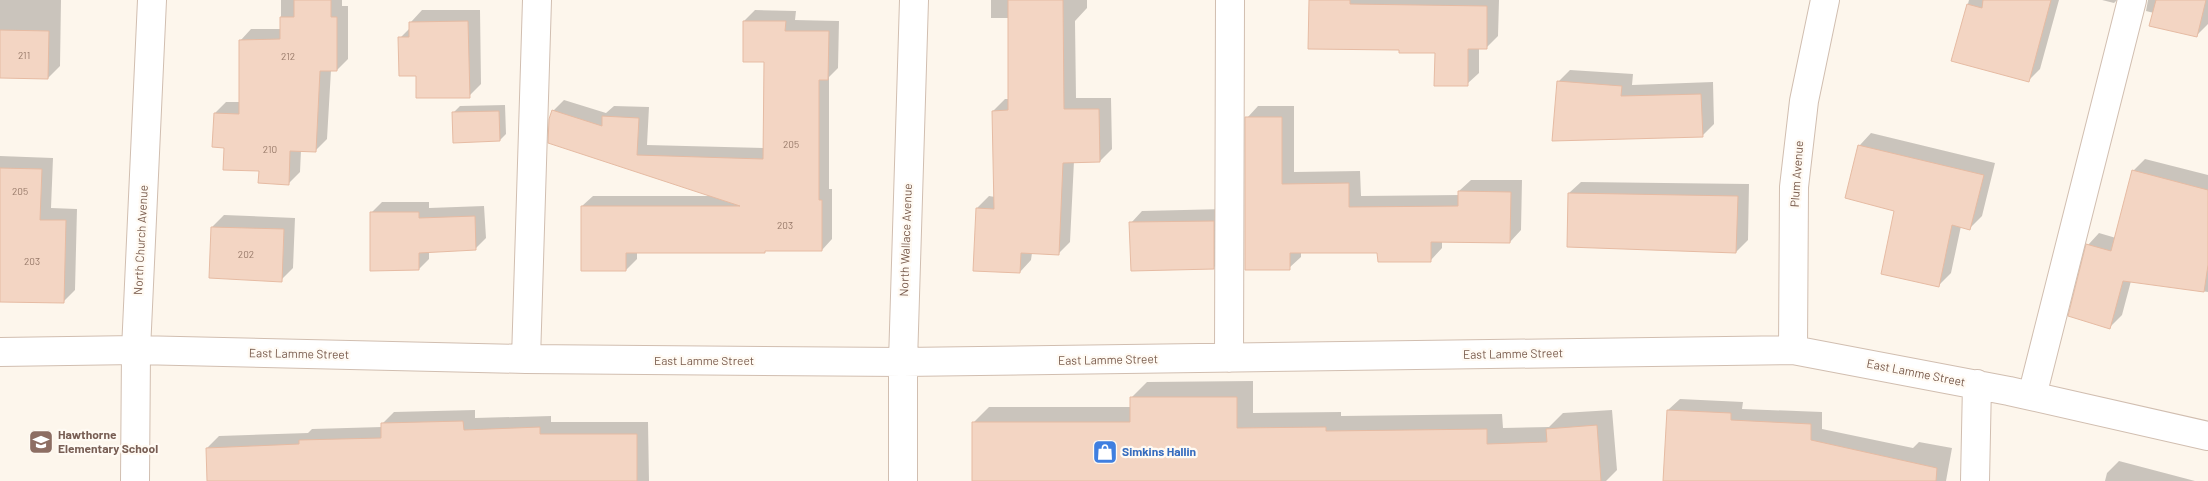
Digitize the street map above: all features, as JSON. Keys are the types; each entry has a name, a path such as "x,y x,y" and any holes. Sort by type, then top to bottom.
{"street":[{"name":"North Church Avenue","path":"135,481 136,350 152,0"},
{"path":"526,359 537,0"},
{"name":"North Wallace Avenue","path":"903,481 903,362 914,0"},
{"path":"1229,358 1230,0"},
{"name":"Plum Avenue","path":"1793,350 1794,187 1804,101 1825,0"},
{"path":"2032,396 2132,0"},
{"name":"East Lamme Street","path":"0,352 136,350 526,359 903,362 1793,350 1977,384 2208,436"},
{"path":"1975,481 1977,384"}],"building":[{"path":"294,0 331,0 331,17 337,17 337,71 320,71 316,152 290,151 289,185 258,183 259,171 223,170 224,148 212,147 214,113 239,114 239,40 280,39 280,17 294,17"},
{"path":"1008,0 1063,0 1064,109 1099,109 1100,162 1063,163 1059,255 1021,253 1020,273 973,271 976,208 994,209 992,111 1008,110"},
{"path":"1309,0 1350,0 1350,4 1487,6 1487,49 1468,49 1468,86 1434,86 1435,53 1399,53 1399,50 1308,49"},
{"path":"1983,0 2051,0 2029,82 1951,61 1967,4 1982,8"},
{"path":"2156,0 2206,0 2197,37 2149,26"},
{"path":"468,21 470,98 416,98 416,76 399,76 398,37 409,37 409,22"},
{"path":"743,21 786,21 785,31 829,31 828,80 819,80 819,200 822,200 822,251 626,253 626,271 581,271 581,206 740,206 548,143 549,119 552,110 602,126 602,116 639,118 637,155 763,159 764,62 743,62"},
{"path":"0,30 49,31 48,79 0,78"},
{"path":"1557,81 1622,86 1621,96 1701,94 1703,137 1552,141"},
{"path":"499,111 500,141 453,143 452,112"},
{"path":"1245,117 1282,117 1282,184 1349,183 1349,207 1458,206 1458,191 1511,192 1510,243 1431,242 1431,262 1378,262 1377,253 1290,253 1290,270 1245,270"},
{"path":"1858,145 1984,175 1970,230 1952,225 1939,287 1881,274 1894,211 1845,198"},
{"path":"0,168 42,169 40,220 66,220 64,303 0,302"},
{"path":"2132,170 2208,190 2208,265 2204,292 2123,281 2110,329 2068,316 2086,244 2111,251"},
{"path":"1568,193 1738,196 1736,253 1567,247"},
{"path":"370,212 419,212 419,218 475,216 476,250 419,253 419,270 370,271"},
{"path":"1214,221 1214,269 1131,271 1129,222"},
{"path":"211,227 284,229 282,282 209,278"},
{"path":"1130,397 1237,397 1237,428 1326,427 1326,431 1487,429 1487,444 1547,442 1546,429 1597,425 1601,481 972,481 972,422 1130,422"},
{"path":"1667,410 1731,413 1731,420 1811,424 1811,440 1937,468 1936,481 1663,481"},
{"path":"463,421 464,430 540,427 540,434 637,434 637,481 207,481 206,448 299,444 299,440 381,438 381,423"}],"place":[{"name":"Hawthorne Elementary School","path":"41,442"},
{"name":"Simkins Hallin","path":"1105,452"}]}
